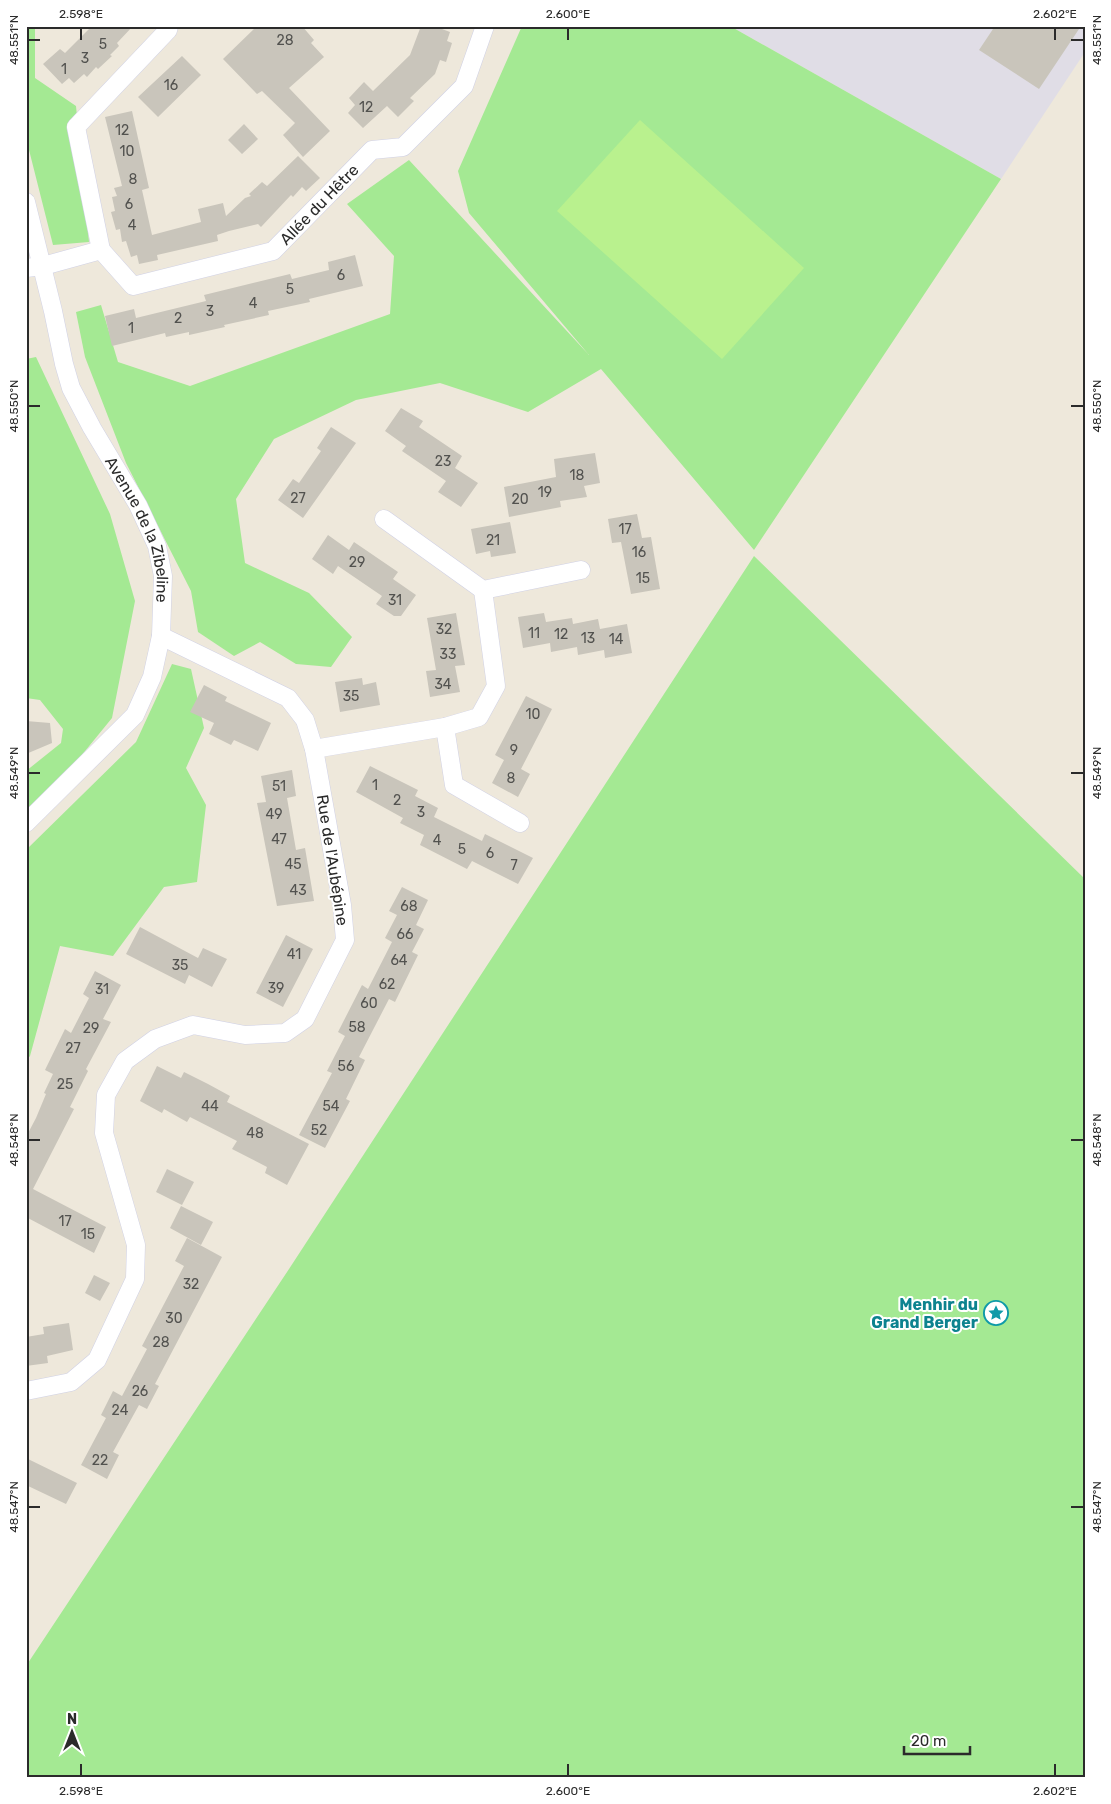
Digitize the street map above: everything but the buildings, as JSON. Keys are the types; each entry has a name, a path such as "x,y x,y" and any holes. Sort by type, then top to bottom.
{"street":[{"path":"34,267 101,250 76,127 168,30 169,26"},
{"name":"Allée du Hêtre","path":"101,250 134,286 273,251 372,150 403,147 464,86 485,26"},
{"name":"Avenue de la Zibeline","path":"26,202 34,267 71,388 138,506 157,546 163,576 161,636 152,677 135,715 26,823"},
{"path":"314,750 445,727 479,717 496,686 483,590 384,519"},
{"path":"483,590 582,570"},
{"name":"Rue de l'Aubépine","path":"26,1391 71,1382 97,1360 135,1278 136,1245 104,1132 106,1095 125,1061 155,1039 193,1025 245,1035 285,1033 305,1019 345,940 342,905 314,750 306,720 288,698 161,636"},
{"path":"445,727 454,786 520,823"}],"shaded area":[{"path":"730,26 1085,26 1085,52 1001,179"}],"green space":[{"path":"26,26 36,26 35,78 76,106 89,242 53,245 26,138"},
{"path":"522,26 730,26 1001,179 754,550 601,369 528,412 440,383 356,400 274,439 236,499 245,563 309,593 352,637 331,667 296,664 260,642 234,656 198,632 191,591 126,463 85,357 76,312 101,305 118,362 190,386 390,314 394,256 347,204 409,160 589,355 469,213 458,171"},
{"path":"640,120 804,268 722,359 557,211"},
{"path":"36,357 110,514 135,601 112,718 59,783 26,817 26,771 61,743 63,729 40,700 26,698 26,359"},
{"path":"754,556 1085,879 1085,1778 26,1778 26,1666 289,1269"},
{"path":"172,664 191,669 204,728 186,768 206,805 197,882 164,887 113,956 60,946 30,1056 26,1061 26,850 136,742"}],"place":[{"name":"Menhir du Grand Berger","path":"996,1313"}]}
